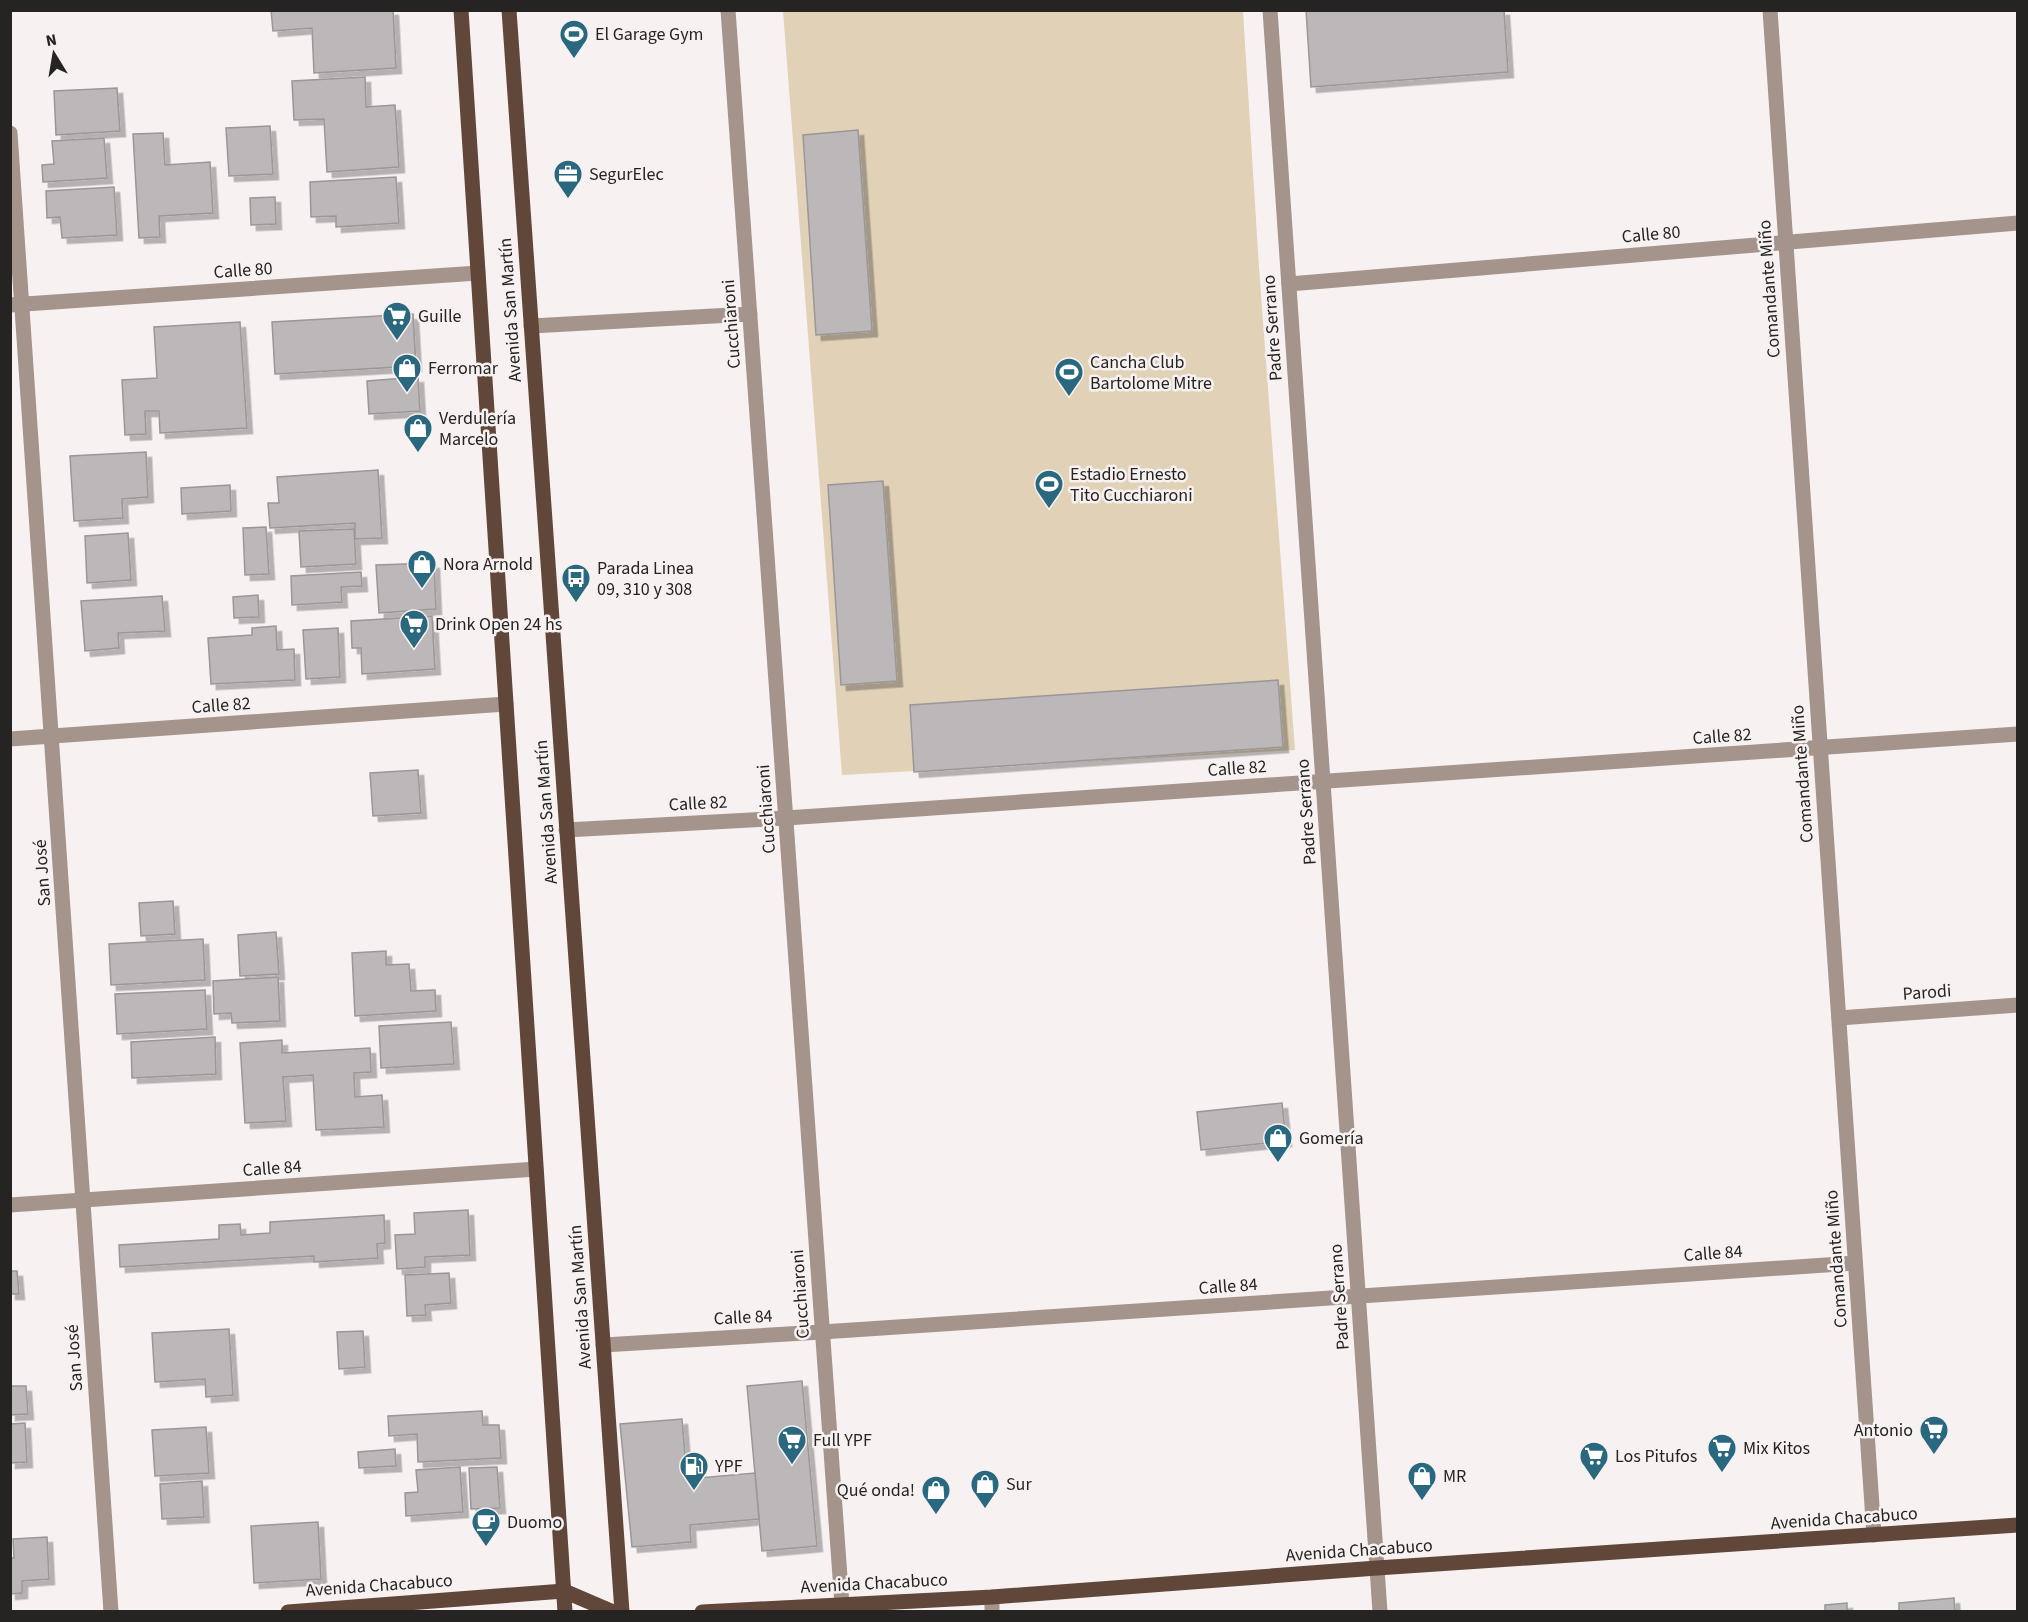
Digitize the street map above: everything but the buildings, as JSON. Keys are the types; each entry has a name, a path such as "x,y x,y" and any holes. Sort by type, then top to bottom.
{"main road":[{"name":"Avenida San Martín","path":"461,10 565,1611"},
{"name":"Avenida San Martín","path":"509,10 622,1611"},
{"name":"Avenida Chacabuco","path":"702,1611 842,1605 992,1604 1377,1568 2018,1525"},
{"name":"Avenida Chacabuco","path":"288,1611 564,1591 613,1611"}],"street":[{"name":"Cucchiaroni","path":"728,10 842,1605"},
{"name":"Padre Serrano","path":"1270,10 1380,1611"},
{"name":"Comandante Miño","path":"1770,10 1874,1535"},
{"name":"San José","path":"10,133 16,305 52,736 111,1611"},
{"name":"Calle 80","path":"1288,284 2018,223"},
{"name":"Calle 80","path":"16,305 478,273"},
{"path":"531,326 750,314"},
{"name":"Calle 82","path":"10,739 506,704"},
{"name":"Calle 82","path":"566,830 786,818 2018,734"},
{"name":"Parodi","path":"1839,1018 2018,1005"},
{"name":"Calle 84","path":"10,1205 536,1169"},
{"name":"Calle 84","path":"603,1345 1856,1263"}],"shaded area":[{"name":"Estadio Ernesto Tito Cucchiaroni","path":"783,11 1243,11 1259,268 1295,750 842,775"}],"place":[{"name":"El Garage Gym","path":"574,60"},
{"name":"SegurElec","path":"568,200"},
{"name":"Guille","path":"397,342"},
{"name":"Ferromar","path":"407,394"},
{"name":"Cancha Club Bartolome Mitre","path":"1069,398"},
{"name":"Verdulería Marcelo","path":"418,454"},
{"name":"Estadio Ernesto Tito Cucchiaroni","path":"1049,510"},
{"name":"Nora Arnold","path":"422,590"},
{"name":"Parada Linea 09, 310 y 308","path":"576,604"},
{"name":"Drink Open 24 hs","path":"414,650"},
{"name":"Gomería","path":"1278,1164"},
{"name":"Antonio","path":"1934,1456"},
{"name":"Full YPF","path":"792,1466"},
{"name":"Mix Kitos","path":"1722,1474"},
{"name":"Los Pitufos","path":"1594,1482"},
{"name":"YPF","path":"694,1492"},
{"name":"MR","path":"1422,1502"},
{"name":"Sur","path":"985,1510"},
{"name":"Qué onda!","path":"936,1516"},
{"name":"Duomo","path":"486,1548"}]}
